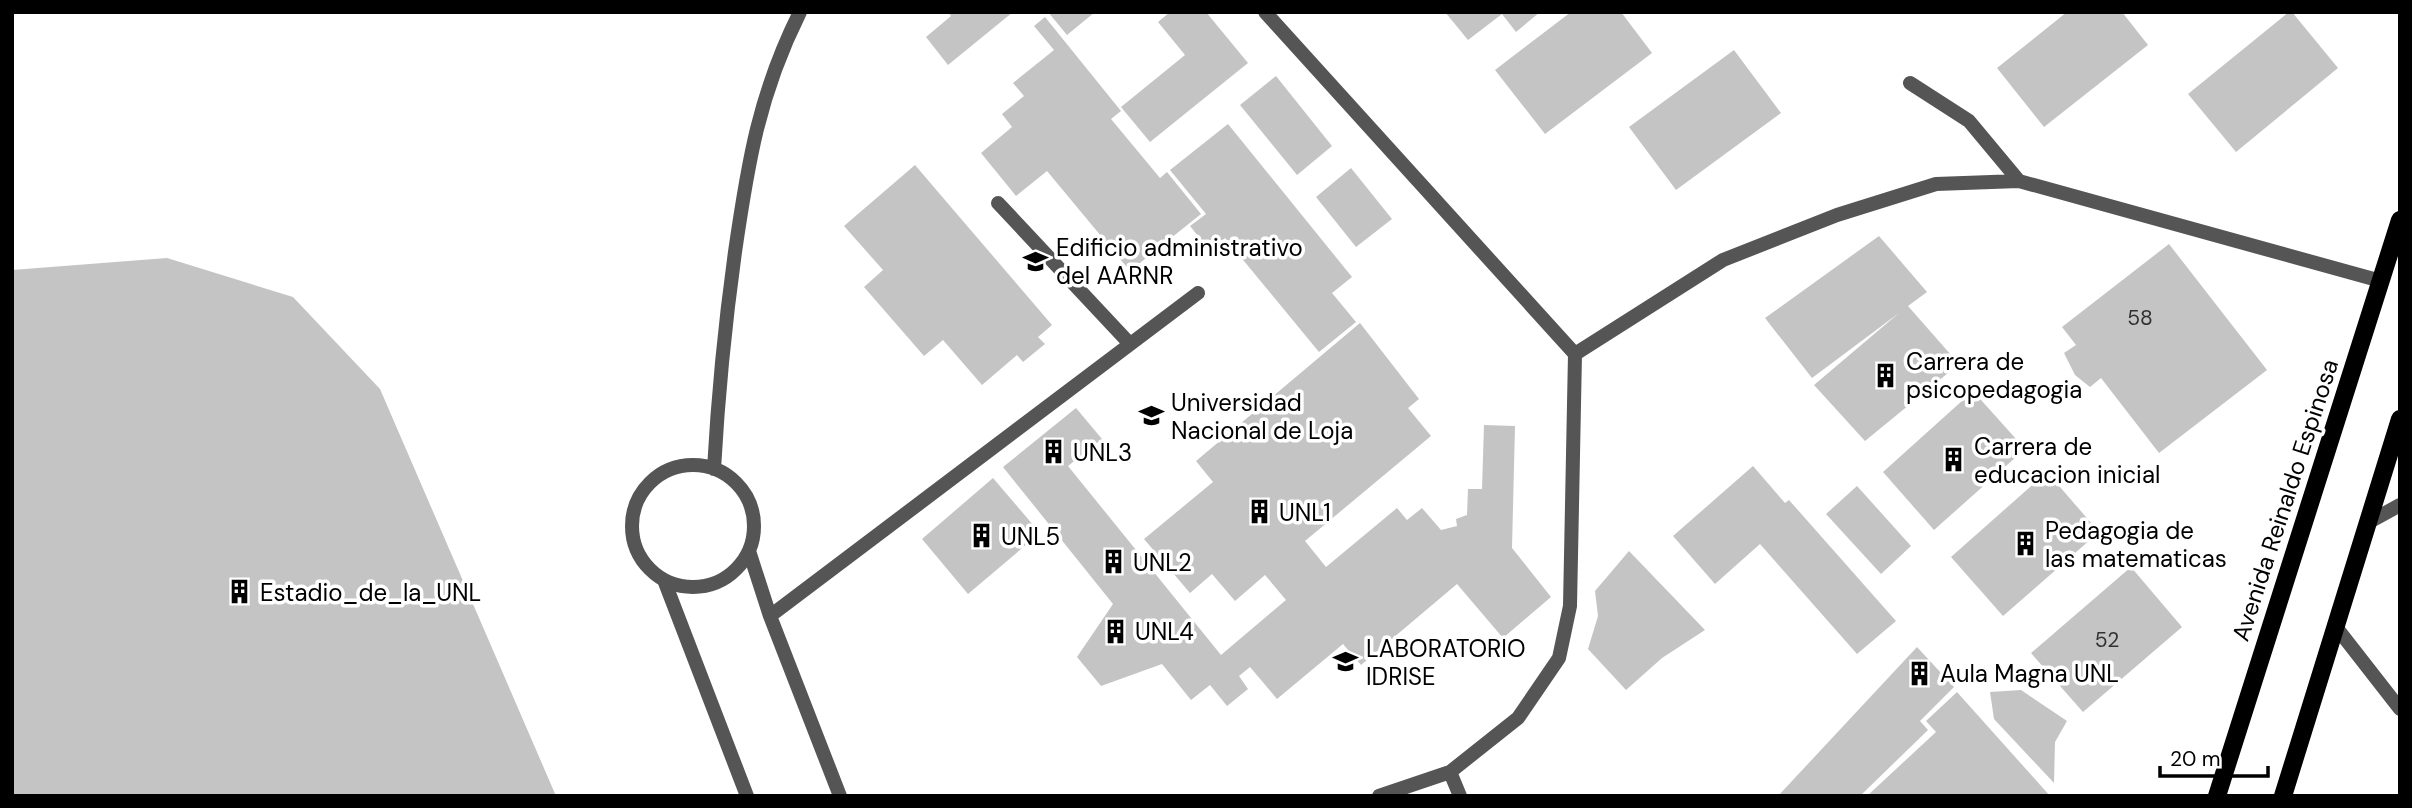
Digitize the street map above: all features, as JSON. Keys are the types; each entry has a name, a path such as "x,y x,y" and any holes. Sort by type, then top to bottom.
{"main road":[{"name":"Avenida Reinaldo Espinosa","path":"2217,796 2400,220"},
{"path":"2283,796 2400,419"}],"street":[{"path":"714,468 720,363 750,150 777,58 800,12"},
{"path":"1265,12 1575,354 1570,606 1559,658 1518,718 1450,772 1379,796"},
{"path":"1910,83 1969,121 2019,181"},
{"path":"1575,354 1723,260 1837,215 1936,184 2019,181 2381,281"},
{"path":"998,204 1130,344"},
{"path":"770,616 1198,293"},
{"path":"694,465 714,468 731,478 749,502 754,532 749,551 734,571 713,584 680,586 664,580 648,568 637,551 631,531 633,512 642,493 655,478 673,468 694,465"},
{"path":"2368,522 2400,505"},
{"path":"749,551 770,616 840,796"},
{"path":"664,580 747,796"},
{"path":"2336,626 2400,709"},
{"path":"1450,772 1460,796"}],"building":[{"path":"948,12 1013,12 948,65 926,37 951,16"},
{"path":"1048,12 1095,12 1067,35"},
{"path":"1170,12 1206,12 1248,63 1150,142 1121,107 1185,55 1158,22"},
{"path":"1445,12 1540,12 1516,32 1502,14 1468,40"},
{"path":"1571,12 1621,12 1652,53 1545,134 1495,70"},
{"path":"2067,12 2122,12 2148,45 2044,127 1997,68"},
{"path":"2292,12 2338,68 2236,152 2188,94"},
{"path":"1045,17 1121,111 1111,119 1160,178 1167,172 1201,214 1130,271 1047,171 1016,196 981,153 1012,127 1002,114 1024,96 1013,83 1054,50 1034,26"},
{"path":"1734,50 1781,113 1676,190 1629,127"},
{"path":"1276,76 1332,146 1297,175 1240,105"},
{"path":"1228,124 1352,277 1332,293 1356,322 1319,352 1225,238 1210,251 1190,226 1206,214 1170,170"},
{"path":"915,165 1052,325 1038,337 1045,344 1023,362 1017,355 982,385 943,340 924,356 864,287 883,270 844,226"},
{"path":"1351,168 1392,219 1356,247 1316,197"},
{"path":"1879,236 1927,292 1908,306 1959,364 1865,441 1814,385 1899,313 1812,378 1765,318"},
{"path":"2169,244 2267,370 2159,453 2101,378 2090,387 2075,375 2064,353 2076,345 2062,327"},
{"name":"Estadio_de_la_UNL","path":"167,258 293,297 380,389 556,796 12,796 12,270"},
{"name":"UNL1","path":"1360,323 1419,399 1408,408 1431,436 1305,541 1326,567 1397,508 1407,520 1422,508 1441,530 1457,526 1456,519 1467,515 1468,489 1482,489 1484,425 1515,426 1512,548 1551,597 1503,638 1457,584 1361,665 1343,644 1277,699 1250,667 1239,676 1248,689 1227,706 1210,685 1191,700 1162,664 1101,686 1077,657 1113,604 1003,467 1076,408 1102,439 1068,466 1221,655 1286,600 1265,575 1235,601 1212,574 1190,593 1144,539 1213,482 1196,461"},
{"name":"Carrera de educacion inicial","path":"1973,391 2025,449 1934,530 1883,472"},
{"path":"1753,466 1785,503 1789,500 1896,621 1857,654 1760,544 1715,584 1673,536"},
{"name":"Pedagogia de las matematicas","path":"2047,472 2099,532 2003,616 1951,557"},
{"name":"UNL5","path":"993,478 1040,533 968,594 922,539"},
{"path":"1857,486 1911,546 1881,574 1826,514"},
{"path":"1629,551 1705,630 1662,658 1626,690 1588,649 1598,616 1595,591"},
{"path":"2131,567 2182,627 2083,712 2031,653"},
{"path":"1917,647 1954,687 1920,721 1928,730 1860,796 1778,796"},
{"path":"2021,690 2067,721 2055,742 2054,783 1994,719 1990,692"},
{"path":"1957,692 2050,796 1867,796 1936,732 1926,721"}],"place":[{"name":"Edificio administrativo del AARNR","path":"1036,261"},
{"name":"Carrera de psicopedagogia","path":"1886,375"},
{"name":"Universidad Nacional de Loja","path":"1151,416"},
{"name":"UNL3","path":"1053,452"},
{"name":"Carrera de educacion inicial","path":"1954,460"},
{"name":"UNL1","path":"1259,512"},
{"name":"UNL5","path":"981,536"},
{"name":"Pedagogia de las matematicas","path":"2025,544"},
{"name":"UNL2","path":"1113,562"},
{"name":"Estadio_de_la_UNL","path":"240,592"},
{"name":"UNL4","path":"1115,631"},
{"name":"LABORATORIO IDRISE","path":"1346,662"},
{"name":"Aula Magna UNL","path":"1920,673"}]}
